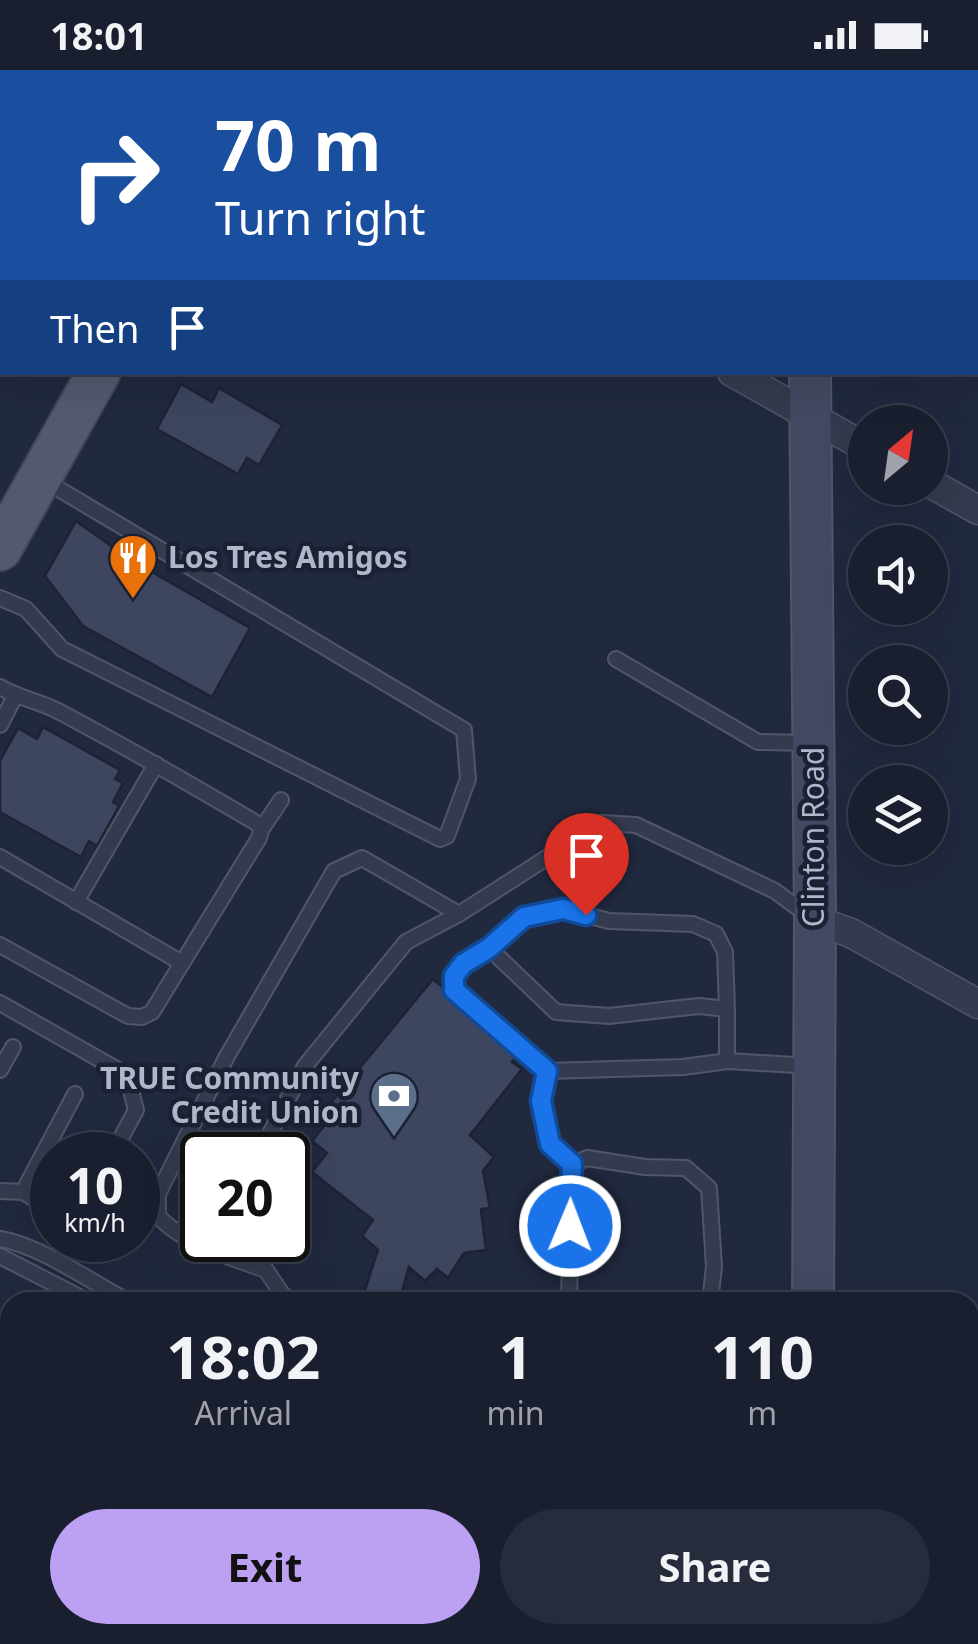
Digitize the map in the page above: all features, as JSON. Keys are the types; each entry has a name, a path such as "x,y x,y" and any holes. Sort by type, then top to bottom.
{"main road":[{"name":"Clinton Road","path":"810,375 815,920 813,1292"},
{"path":"0,549 90,376"}],"street":[{"path":"737,375 848,437"},
{"path":"948,493 978,510"},
{"path":"815,920 851,933 978,1004"}],"lane":[{"path":"0,598 26,609 62,649 440,840 448,836 468,779 464,730 40,478"},
{"path":"616,659 758,742 814,743"},
{"path":"0,687 52,708 156,764 262,830"},
{"path":"0,725 16,696"},
{"path":"76,902 156,764"},
{"path":"0,945 128,1016 142,1017 152,1012 281,800"},
{"path":"271,1132 305,1066 406,942 460,914 601,823 636,825 775,891 815,920"},
{"path":"0,857 182,963"},
{"path":"266,1270 219,1253 168,1227 158,1216 158,1194 226,1058 334,870 362,858 460,914"},
{"path":"727,1061 725,952 716,934 692,924 609,921 563,909 524,917 489,948 463,964 454,976 454,990 547,1071 683,1067 727,1061 814,1066"},
{"path":"489,948 556,1012 609,1016 698,1006 727,1008"},
{"path":"0,1003 127,1075 136,1110 124,1132"},
{"path":"0,1070 13,1047"},
{"path":"547,1071 541,1101 550,1144 572,1164 569,1292"},
{"path":"23,1192 76,1094"},
{"path":"572,1164 587,1158 686,1168 709,1188 714,1267 711,1292"},
{"path":"0,1191 30,1196"},
{"path":"0,1239 51,1259 110,1292"},
{"path":"0,1256 70,1292"},
{"path":"261,1262 281,1292"}],"building":[{"path":"181,384 212,402 219,388 282,425 259,465 247,458 238,474 157,429"},
{"name":"Los Tres Amigos","path":"76,521 131,560 250,628 212,697 83,626 45,576"},
{"path":"43,727 120,770 115,779 123,783 113,802 119,806 97,846 89,841 81,857 0,812 0,761 18,728 37,739"},
{"name":"TRUE Community Credit Union","path":"433,979 521,1052 512,1062 522,1069 470,1135 494,1157 483,1171 490,1208 481,1209 486,1250 464,1253 448,1278 437,1269 425,1281 409,1267 402,1292 364,1292 378,1250 362,1236 373,1220 312,1172 327,1153 312,1141 336,1111 330,1104"}],"place":[{"name":"Los Tres Amigos","path":"133,600"},
{"name":"TRUE Community Credit Union","path":"394,1138"}],"route":[{"path":"570,1226 572,1164 550,1144 541,1101 547,1071 454,990 454,976 463,964 489,948 524,917 563,909 586,915"}]}
